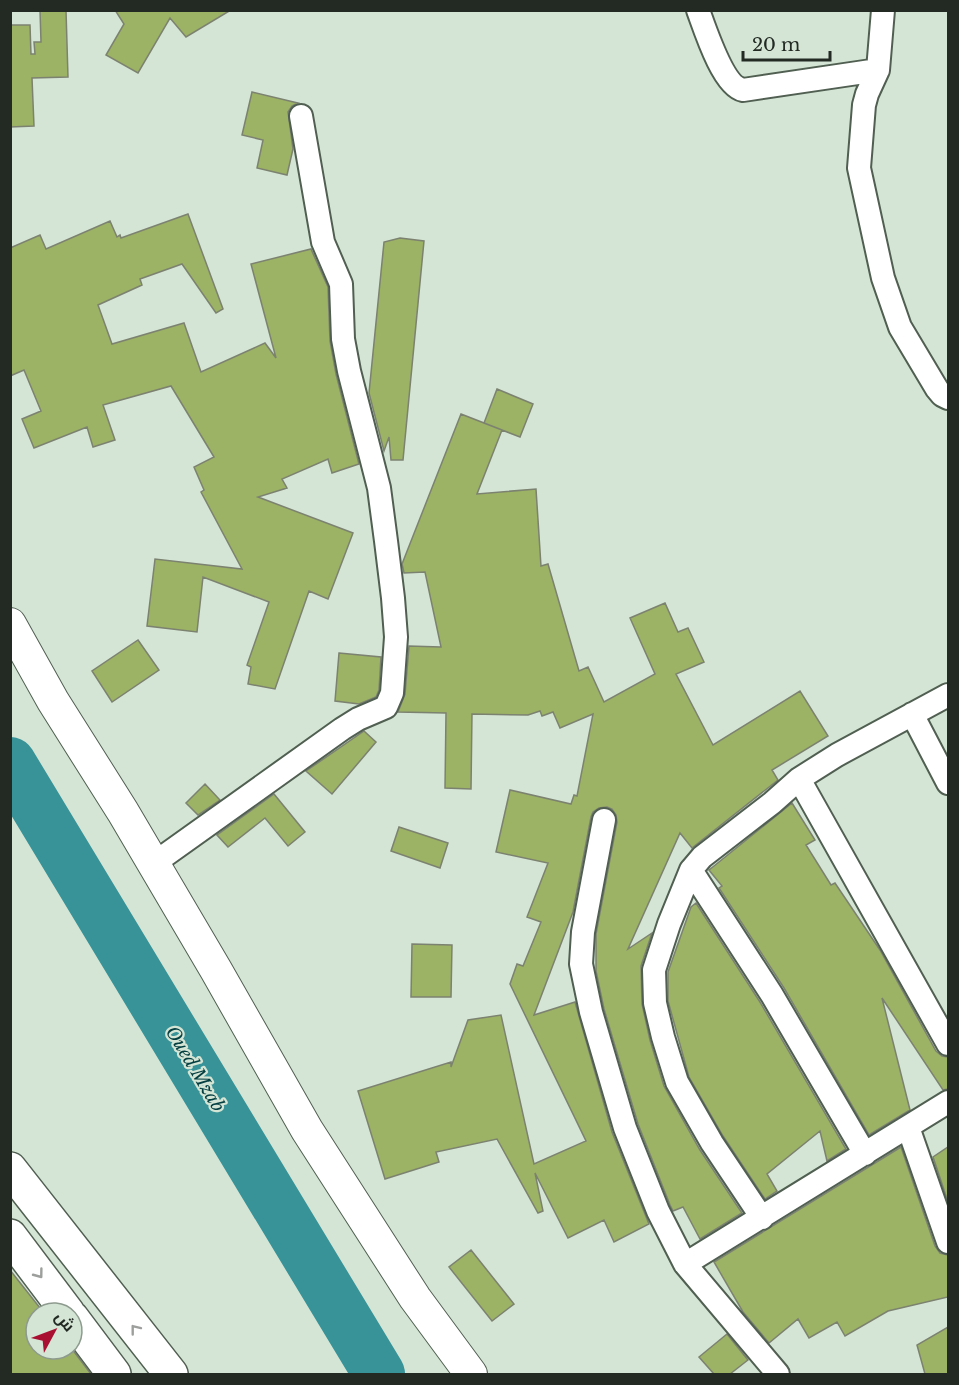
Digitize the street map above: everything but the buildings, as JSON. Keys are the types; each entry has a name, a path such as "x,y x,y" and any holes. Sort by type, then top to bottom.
{"main road":[{"path":"10,1169 171,1374"},
{"path":"10,1236 59,1301"},
{"path":"84,1334 114,1374"}],"street":[{"path":"698,10 726,75 737,88 743,90 878,70"},
{"path":"883,10 878,70 867,94 861,132 859,168 883,278 900,327 937,389 948,398"},
{"path":"153,864 342,729 386,707 392,693 396,637 379,488 349,371 344,339 341,284 323,242 301,116"},
{"path":"10,624 53,701 153,864 307,1130 415,1298 471,1374"},
{"path":"762,1218 712,1143 677,1082 655,1003 654,970 669,924 691,870 702,857 772,803 798,779 837,755 948,695"},
{"path":"912,714 948,783"},
{"path":"798,779 948,1044"},
{"path":"604,820 583,932 581,964 591,1012 625,1128 658,1211 685,1264 778,1374"},
{"path":"691,870 772,995 865,1154"},
{"path":"685,1264 948,1102"},
{"path":"908,1127 948,1242"}],"waterway":[{"name":"Oued Mzab","path":"10,763 379,1374"}]}
